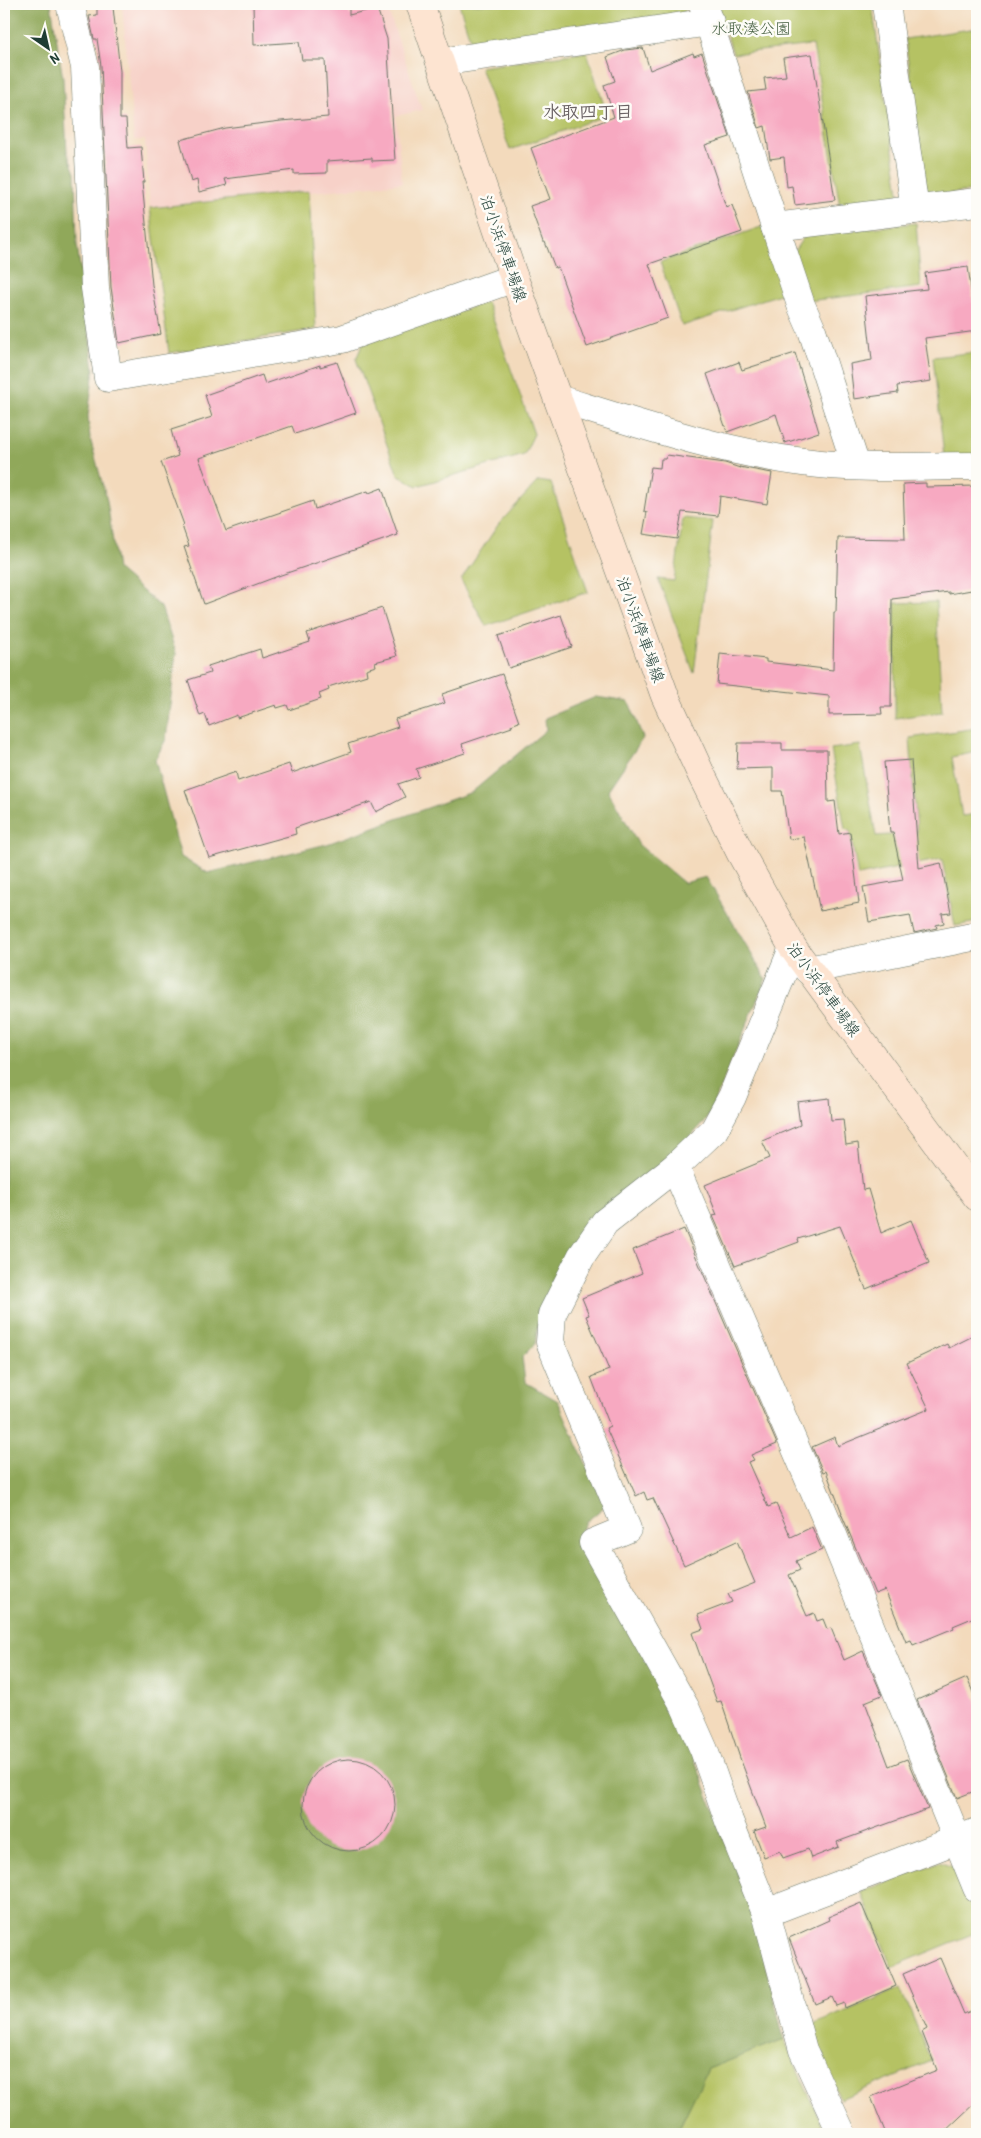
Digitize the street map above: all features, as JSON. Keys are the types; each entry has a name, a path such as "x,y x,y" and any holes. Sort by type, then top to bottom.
{"main road":[{"name":"泊小浜停車場線","path":"420,4 514,278 665,696 700,774 736,844 800,959 977,1197"}],"street":[{"path":"70,4 85,67 95,288 108,378 342,339 514,278"},
{"path":"886,4 915,210"},
{"path":"440,62 706,13 775,227 812,330 856,466"},
{"path":"775,227 977,202"},
{"path":"558,399 712,445 804,463 856,466 977,466"},
{"path":"842,2134 803,2050 766,1913 729,1821 704,1750 685,1707 593,1543 627,1528 550,1342 552,1314 582,1257 605,1222 675,1167 714,1130 800,959 977,936"},
{"path":"675,1167 833,1535 967,1836 977,1888"},
{"path":"766,1913 967,1836"}],"shaded area":[{"path":"122,4 386,4 422,110 396,116 402,183 150,208 145,140 134,140"}],"green space":[{"path":"4,4 51,4 63,79 67,152 75,173 77,245 94,369 88,416 90,438 107,501 117,569 161,607 176,653 166,739 155,760 181,857 208,873 327,844 472,792 546,730 545,718 596,697 629,702 643,738 608,790 639,845 684,883 706,877 766,979 708,1117 540,1311 535,1344 522,1357 525,1382 558,1401 605,1506 586,1522 578,1537 677,1712 753,1916 784,2039 708,2069 676,2134 4,2134"},
{"path":"459,4 688,4 683,14 472,45"},
{"name":"水取湊公園","path":"717,4 872,4 899,193 889,202 840,207 813,45 733,54"},
{"path":"977,28 977,190 932,196 926,189 905,39"},
{"path":"587,52 607,115 510,150 480,67"},
{"path":"309,191 316,329 169,353 150,208"},
{"path":"916,223 921,287 808,301 793,253 805,235"},
{"path":"764,226 786,292 682,326 660,262"},
{"path":"487,302 534,434 524,455 417,486 398,475 356,359 363,343"},
{"path":"977,352 977,456 944,456 933,357"},
{"path":"538,481 551,483 588,592 486,626 461,580 498,525"},
{"path":"683,518 713,521 694,673 658,579 674,581"},
{"path":"936,602 942,712 895,718 895,603"},
{"path":"977,728 977,752 952,757 962,816 977,814 977,922 955,926 942,859 858,876 850,831 845,829 831,749 860,745 876,836 917,833 910,738"},
{"path":"939,1862 955,1868 977,1923 977,1932 892,1967 861,1892"},
{"path":"901,1988 931,2061 840,2099 808,2027"},
{"path":"784,2039 826,2134 676,2134 708,2069"}],"building":[{"path":"253,4 322,4 322,8 349,6 349,15 377,8 387,39 395,160 372,161 372,158 327,161 327,173 294,174 294,170 225,179 227,185 199,192 197,180 191,182 180,140 225,128 328,117 325,60 302,60 299,42 254,45"},
{"path":"113,7 120,71 120,119 126,119 128,148 141,147 144,182 142,182 152,285 161,334 119,343 111,287 101,66 97,39 94,39 89,16 97,15 97,8"},
{"path":"643,48 650,70 693,53 694,56 702,53 730,137 705,145 726,207 732,205 742,232 649,264 668,318 587,347 558,267 555,268 545,242 543,242 530,206 550,199 531,148 614,117 604,85 615,81 607,57 625,50"},
{"path":"812,54 835,200 795,205 792,186 787,187 784,157 770,159 765,126 759,128 748,92 766,90 764,78 786,76 783,58"},
{"path":"968,267 977,331 925,338 931,381 897,386 898,393 854,399 850,364 872,360 865,296 927,289 925,273"},
{"path":"795,353 819,432 785,443 776,414 727,432 707,374 739,362 742,370"},
{"path":"337,362 356,413 295,434 292,426 199,458 226,531 313,501 315,509 382,488 398,535 281,575 204,604 184,547 189,546 182,526 184,525 161,462 178,456 171,430 212,417 205,395 262,375 265,384 320,365 320,367"},
{"path":"667,455 725,463 740,468 772,473 767,504 720,496 718,516 682,512 677,539 643,534 647,512 644,511 651,467 660,468 661,459 665,459"},
{"path":"926,483 926,487 977,486 977,589 949,594 949,592 892,599 891,707 881,707 882,714 829,715 829,696 717,684 720,654 833,670 838,538 905,539 903,484"},
{"path":"382,608 397,656 375,662 376,666 366,669 367,675 328,687 329,690 319,694 321,699 289,710 287,705 277,708 276,705 237,718 237,715 209,726 205,714 200,716 188,680 210,673 208,666 260,649 262,658 310,642 307,633"},
{"path":"561,615 572,647 509,668 498,636"},
{"path":"502,674 519,722 511,725 512,727 462,744 465,753 416,769 419,777 398,784 405,797 376,812 371,802 295,828 296,834 209,858 185,790 236,772 238,781 289,764 292,773 351,752 348,744 398,727 395,719 445,703 442,694"},
{"path":"738,743 782,743 782,750 827,750 828,802 835,801 839,834 850,832 859,903 820,911 804,837 789,839 782,791 773,791 773,768 737,769"},
{"path":"911,760 919,868 941,863 951,913 942,914 944,923 936,925 937,928 914,933 910,915 869,922 863,887 903,880 893,833 890,833 884,762"},
{"path":"829,1098 831,1120 843,1119 846,1145 858,1143 863,1190 868,1189 881,1233 911,1220 929,1263 866,1289 840,1226 798,1239 799,1242 735,1266 713,1216 717,1215 705,1185 770,1158 762,1141 800,1125 797,1102"},
{"path":"684,1229 777,1444 751,1455 754,1460 748,1462 768,1507 776,1504 791,1537 812,1527 822,1550 796,1561 800,1570 789,1575 807,1616 814,1613 817,1621 823,1619 827,1629 831,1628 844,1660 863,1651 882,1695 865,1702 889,1766 907,1759 928,1809 837,1842 839,1847 811,1858 808,1849 783,1858 780,1851 764,1857 754,1831 766,1827 721,1701 717,1702 692,1633 703,1629 698,1615 732,1602 728,1594 755,1583 737,1541 684,1565 653,1498 647,1500 644,1492 636,1496 606,1428 610,1426 591,1377 609,1370 586,1316 589,1315 582,1298 642,1273 633,1250"},
{"path":"977,1334 977,1616 913,1645 911,1640 906,1642 885,1590 875,1594 841,1513 826,1471 823,1472 812,1447 835,1437 838,1446 929,1409 907,1363 947,1344 949,1348"},
{"path":"967,1678 977,1702 977,1790 957,1798 917,1700"},
{"path":"349,1759 358,1760 375,1767 387,1779 394,1796 394,1814 387,1831 375,1843 358,1850 349,1851 340,1850 323,1843 311,1831 304,1814 303,1805 304,1796 311,1779 323,1767 340,1760"},
{"path":"861,1903 896,1986 845,2008 844,2003 836,2006 832,1997 815,2004 789,1938 829,1920 828,1917"},
{"path":"940,1958 964,2014 977,2008 977,2101 942,2134 886,2134 871,2097 937,2070 922,2032 927,2029 903,1974"}],"district":[{"name":"水取四丁目","path":"588,112"}]}
